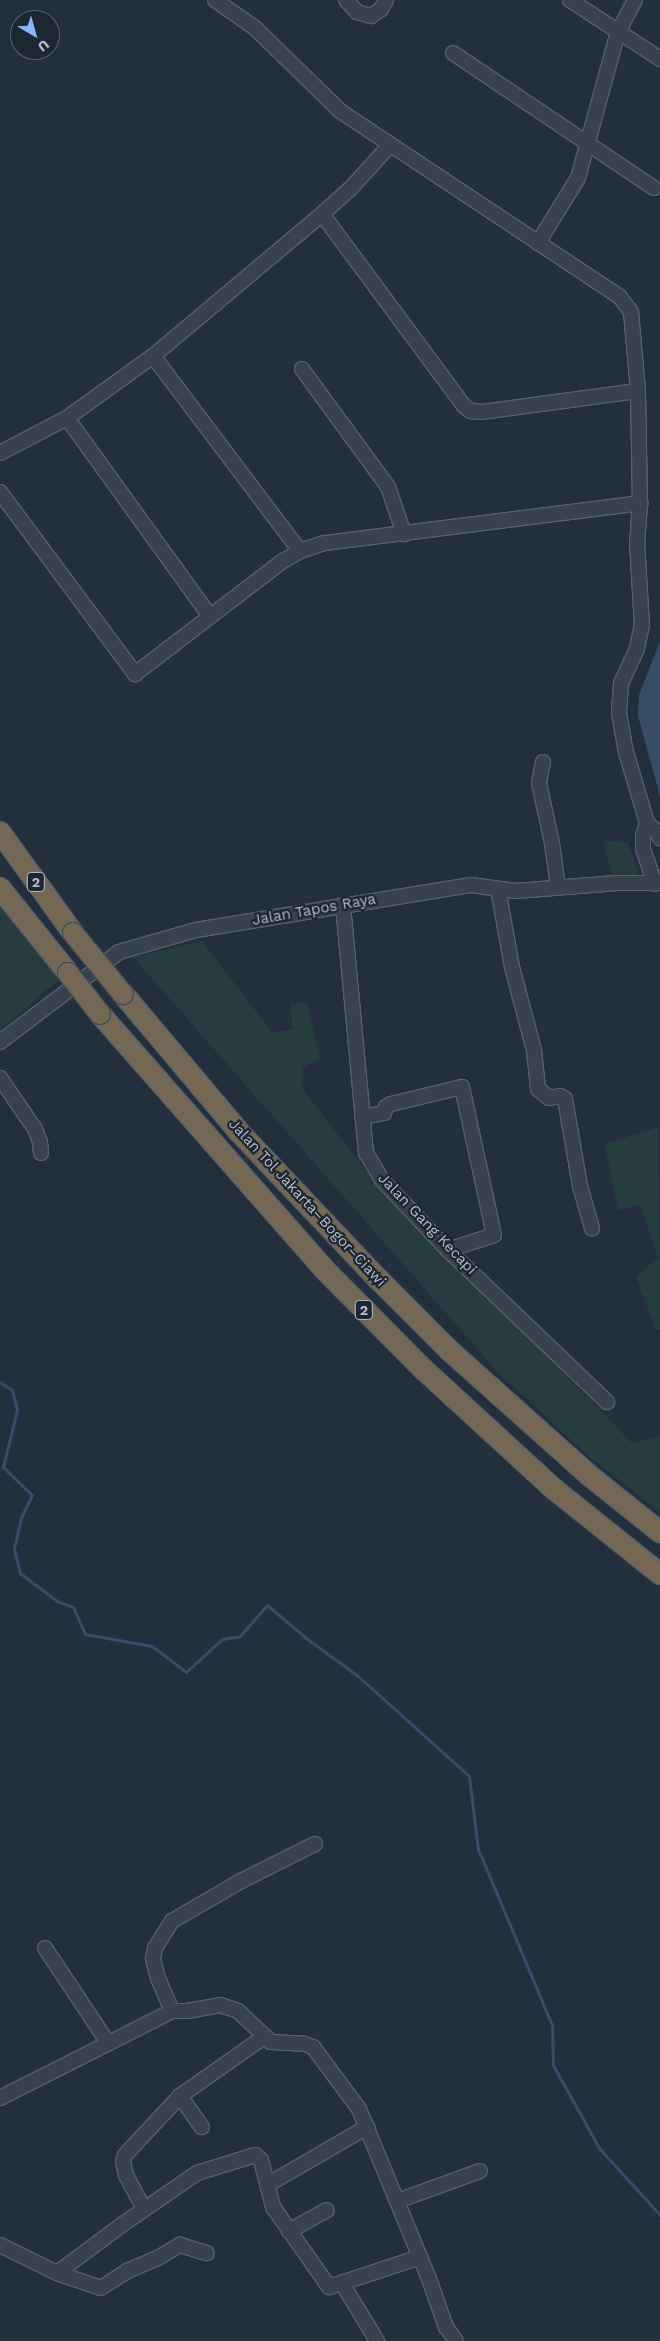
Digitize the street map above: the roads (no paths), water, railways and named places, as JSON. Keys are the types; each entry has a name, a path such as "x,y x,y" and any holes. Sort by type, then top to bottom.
{"highway":[{"path":"0,820 55,908"},
{"name":"Jalan Tol Jakarta–Bogor–Ciawi","path":"0,832 73,933 240,1133 378,1280 456,1356 590,1476 660,1532"},
{"name":"Jalan Tol Jakarta–Bogor–Ciawi","path":"0,888 100,1014 323,1268 423,1370 554,1489 660,1574"}],"street":[{"path":"215,0 255,28 340,111 620,297 631,312 638,390 640,503 637,542 642,625 637,649 621,684 619,713 626,752 646,823 643,849 657,883"},
{"path":"346,0 357,12 371,16 381,9 386,0"},
{"path":"570,0 660,59"},
{"path":"538,243 578,178 618,32 635,0"},
{"path":"453,53 552,121 587,141 654,188"},
{"path":"0,453 67,418 153,356 322,214 350,189 390,145"},
{"path":"322,214 464,406 471,411 482,412 638,390"},
{"path":"153,356 300,551"},
{"path":"302,370 388,487 404,534"},
{"path":"67,418 210,616"},
{"path":"0,492 135,674 210,616 300,551 325,543 640,503"},
{"path":"543,762 540,783 558,887"},
{"path":"646,823 657,832 660,838"},
{"name":"Jalan Tapos Raya","path":"0,1042 119,952 196,930 471,885 516,891 617,883 657,883"},
{"path":"498,890 512,968 534,1050 538,1089 549,1098 560,1096 565,1099 580,1186 592,1228"},
{"name":"Jalan Gang Kecapi","path":"343,905 366,1153 382,1180 448,1250 607,1402"},
{"path":"0,1078 35,1129 40,1142 40,1153"},
{"path":"362,1117 384,1114 386,1107 391,1104 462,1087 494,1236 448,1250"},
{"path":"172,2011 153,1959 155,1948 172,1921 241,1881 315,1844"},
{"path":"45,1948 108,2043"},
{"path":"0,2098 172,2011 186,2011 220,2005 238,2011 264,2037 275,2043 305,2044 313,2047 359,2109 420,2257 446,2327 456,2341"},
{"path":"144,2209 126,2175 123,2162 125,2155 180,2096 264,2037"},
{"path":"180,2096 202,2128"},
{"path":"267,2185 367,2127"},
{"path":"57,2273 144,2209 200,2171 252,2155 260,2158 273,2207 326,2286 331,2287 342,2284 420,2257"},
{"path":"397,2201 480,2171"},
{"path":"288,2232 327,2210"},
{"path":"0,2245 28,2261 101,2288 133,2268 158,2258 180,2245 207,2254"},
{"path":"342,2284 377,2341"}],"water":[{"path":"660,641 660,796 638,716 639,695"}],"waterway":[{"path":"0,1382 12,1390 17,1410 3,1467 32,1495 21,1518 14,1549 20,1573 57,1601 73,1607 85,1634 152,1646 186,1672 222,1639 240,1636 267,1605 306,1638 358,1676 469,1776 478,1849 552,2025 553,2065 599,2148 660,2215"}]}
